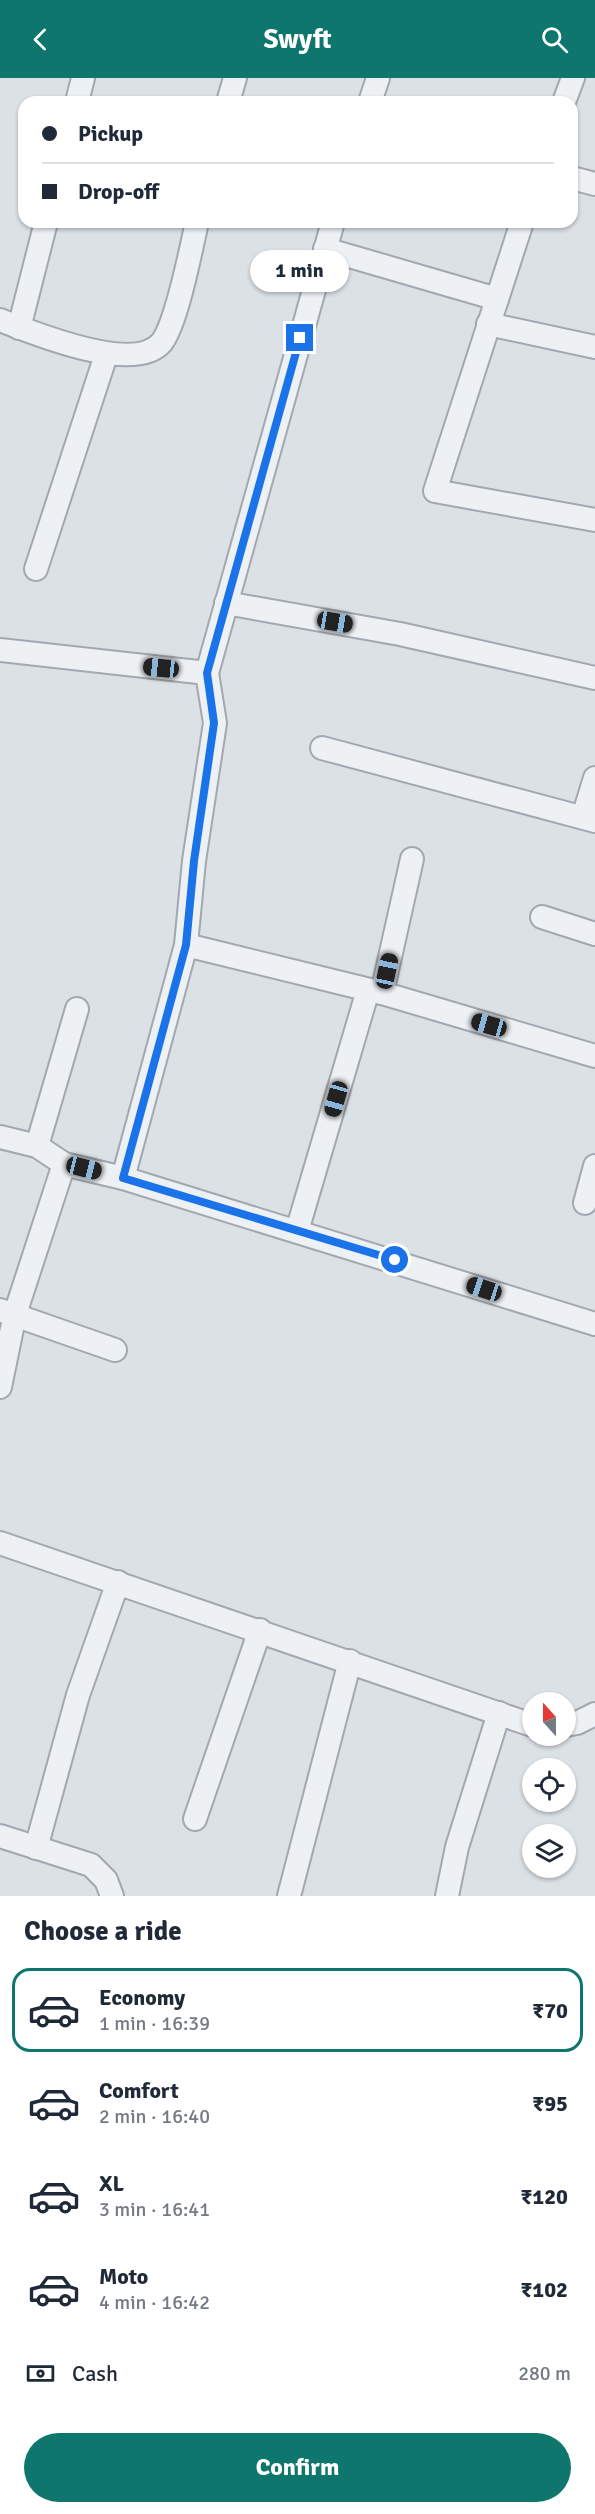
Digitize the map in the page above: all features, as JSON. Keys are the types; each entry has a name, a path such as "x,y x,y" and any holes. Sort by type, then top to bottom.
{"street":[{"path":"79,96 84,78"},
{"path":"230,96 235,78"},
{"path":"372,96 378,78"},
{"path":"566,96 573,78"},
{"path":"578,180 595,184"},
{"path":"44,228 10,324 106,355 140,355 162,342 173,318 196,228"},
{"path":"123,1178 186,945 194,861 214,723 207,673 331,228"},
{"path":"520,228 435,491 595,520"},
{"path":"325,249 497,299"},
{"path":"488,324 595,347"},
{"path":"36,569 106,355"},
{"path":"226,603 400,634 595,678"},
{"path":"0,650 207,673"},
{"path":"322,748 589,819 595,778"},
{"path":"297,1231 375,991 412,859"},
{"path":"542,917 595,934"},
{"path":"186,945 375,991 595,1056"},
{"path":"37,1146 77,1009"},
{"path":"0,1137 37,1146 64,1164 123,1178 595,1324"},
{"path":"0,1387 8,1312 64,1164"},
{"path":"585,1203 595,1166"},
{"path":"8,1312 115,1350"},
{"path":"0,1543 522,1721"},
{"path":"36,1848 78,1695 118,1582"},
{"path":"195,1820 260,1630"},
{"path":"288,1896 350,1661"},
{"path":"447,1896 456,1847 499,1713"},
{"path":"576,1723 595,1714"},
{"path":"0,1836 91,1865 106,1880 112,1896"}],"route":[{"path":"300,338 207,673 214,723 194,861 186,945 123,1178 395,1260"}]}
